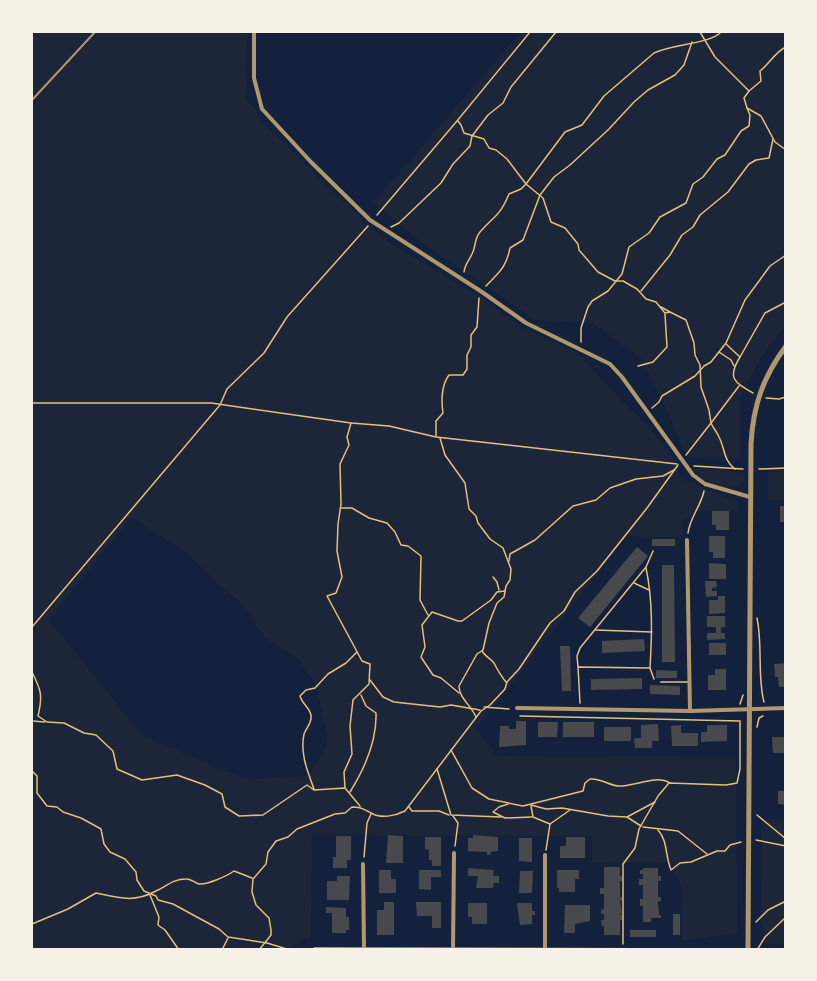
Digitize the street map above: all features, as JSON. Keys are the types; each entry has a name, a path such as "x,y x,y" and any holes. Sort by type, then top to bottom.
{"street":[{"path":"254,32 254,78 262,109 311,162 370,220 482,291 526,323 610,364 622,377 680,462 686,465 693,475 705,484 750,497"},
{"path":"748,950 752,427 771,367 786,346"},
{"path":"687,540 690,711"},
{"path":"518,708 690,711 786,708"},
{"path":"453,949 454,853"},
{"path":"544,949 545,855"},
{"path":"363,864 364,948"},
{"path":"315,949 637,950"}],"lane":[{"path":"32,100 95,32"},
{"path":"661,682 689,682"}],"path":[{"path":"384,230 399,224 441,183 453,164 470,146 472,136 488,115 503,103 512,87 556,32"},
{"path":"700,32 715,57 749,91"},
{"path":"462,278 478,234 502,210 509,194 526,184 566,132 582,124 604,96 646,60 664,48 705,41 721,32"},
{"path":"436,437 436,421 443,413 444,381 449,375 463,375 467,369 471,335 477,327 479,298 482,291 500,273 507,262 510,248 523,240 540,195 554,177 609,129 630,105 682,68 692,42"},
{"path":"744,96 761,81 760,71 774,60 781,49 786,47"},
{"path":"623,281 622,274 629,247 649,233 660,217 686,204 693,184 703,177 717,159 725,155 741,131 749,126 750,114 744,96 745,89"},
{"path":"747,108 761,117 773,139 786,150"},
{"path":"750,114 754,112"},
{"path":"457,121 464,133 484,139 489,148 496,150 507,159 526,184 544,200 551,222 565,228 578,242 579,250 595,269 615,281 623,281 640,292 647,300 654,301 665,313 667,347 653,362 638,366"},
{"path":"640,292 670,255 682,236 693,227 700,215 728,192 749,164 756,160 769,158 773,139"},
{"path":"647,413 662,396 695,376 711,362 726,343 745,300 770,266 786,255"},
{"path":"579,348 581,328 588,307 592,301 608,291 622,274"},
{"path":"786,302 765,314 734,366 733,377 740,385 761,396 779,399 786,397"},
{"path":"660,307 686,320 701,370 701,387 711,423 719,437 724,456 736,469"},
{"path":"665,313 670,312"},
{"path":"726,343 740,357"},
{"path":"718,351 731,360 734,366"},
{"path":"351,423 347,437 349,445 340,464 341,508 337,551 342,577 336,593 327,596 362,661 370,664 369,684 353,700 350,726 352,754 344,772 345,788 361,807 371,813 394,817 409,807 484,707 490,705 505,689 507,682 519,669 550,623 564,611 575,592 597,571 740,385"},
{"path":"32,404 211,403 351,423 389,426 436,437 680,462 686,465 736,469 786,468"},
{"path":"32,627 220,405"},
{"path":"440,437 445,455 465,483 469,509 490,539 503,548 509,562"},
{"path":"507,682 495,668 493,661 482,651 493,610 503,599 510,579 510,554 535,540 573,506 596,500 610,488 620,484 663,476 675,470"},
{"path":"687,540 690,522 696,508 702,503 705,484"},
{"path":"341,508 352,508 369,518 387,523 395,532 401,545 408,546 421,556 420,600 428,615"},
{"path":"580,709 578,656 580,648 646,567 654,551"},
{"path":"646,567 650,590 652,633 650,668 654,679 661,682"},
{"path":"493,577 499,591"},
{"path":"633,583 650,590"},
{"path":"476,717 460,693 441,678 433,675 420,657 426,647 422,626 432,612 462,621 499,591 505,591"},
{"path":"756,729 759,718 764,715 764,700 761,693 761,634 757,615"},
{"path":"594,630 652,633"},
{"path":"460,693 459,686 464,676 477,654 482,651"},
{"path":"314,790 302,750 304,734 312,719 311,713 301,701 300,696 306,690 315,688 328,674 346,663 357,652"},
{"path":"578,667 650,668"},
{"path":"32,672 39,684 41,702 38,716 47,722"},
{"path":"369,679 383,698 394,702 440,707 451,705 481,711"},
{"path":"349,793 368,759 376,731 376,713 366,706 361,694"},
{"path":"451,749 472,788 489,799 523,806 582,790 590,779 602,780 616,786 659,779 670,783 726,785 737,783 740,769 740,721 520,717 518,708 507,710 484,707"},
{"path":"32,721 64,723 84,733 96,735 113,751 117,769 142,780 177,775 205,785 222,794 225,807 239,816 263,814 306,785 314,790 345,788"},
{"path":"437,768 451,815 458,823 454,853"},
{"path":"32,771 37,776 36,788 39,797 47,806 57,807 101,829 104,844 110,852 125,860 136,872 136,880 144,891 219,929 228,937 267,942 290,950"},
{"path":"623,949 623,864 634,848 641,826 665,787 670,783"},
{"path":"627,818 656,801"},
{"path":"501,817 493,812 508,804"},
{"path":"531,805 546,809 571,809 627,818 641,826 678,831 708,855"},
{"path":"531,805 533,817"},
{"path":"259,950 271,935 269,920 255,905 252,892 253,879 266,864 268,852 276,841 309,824 335,814 345,813 352,807 361,807"},
{"path":"409,807 412,811 439,811 451,815 533,817 550,824"},
{"path":"545,855 550,824 571,809"},
{"path":"363,864 367,824 371,813"},
{"path":"756,824 756,815 786,840"},
{"path":"658,830 665,841 671,870 680,863 691,862 717,851 725,851 734,843 748,841"},
{"path":"756,832 756,840 786,846"},
{"path":"32,924 68,909 96,893 129,900 150,895 170,882 187,878 198,884 207,883 225,877 234,871 253,879"},
{"path":"150,895 159,917 158,925 165,930 178,950"},
{"path":"755,922 768,910 786,901"},
{"path":"757,950 765,937 786,917"},
{"path":"222,950 228,937"}],"shaded area":[{"path":"32,32 248,32 245,66 247,99 268,128 380,237 484,299 521,327 576,352 660,440 674,458 681,479 737,501 737,511 698,511 683,521 682,537 628,535 476,729 497,756 736,757 737,933 682,941 683,889 670,863 592,862 592,836 312,835 311,939 303,939 285,950 32,949","holes":["131,517 189,554 215,582 240,601 265,638 296,656 316,684 328,742 308,776 248,780 143,736 49,620"]},
{"path":"521,32 785,32 785,326 761,357 740,396 740,458 693,457 683,450 666,407 641,359 593,323 536,320 418,240 373,203"},
{"path":"694,468 744,473 744,481 731,487 716,485 705,481"},
{"path":"768,472 785,472 785,500 768,500"},
{"path":"762,818 785,820 785,945 766,944 761,920"}],"building":[{"path":"780,506 786,506 786,522 780,522"},
{"path":"712,511 729,511 729,530 716,530 716,525 712,525"},
{"path":"709,536 725,536 725,558 713,558 713,552 709,552"},
{"path":"652,539 675,539 675,546 652,546"},
{"path":"637,547 648,556 590,627 578,618"},
{"path":"709,563 726,564 726,579 709,579"},
{"path":"662,565 674,565 675,662 662,662"},
{"path":"705,581 716,581 717,587 712,588 712,591 717,591 717,596 706,597"},
{"path":"718,596 725,596 725,613 709,614 709,600 718,600"},
{"path":"707,616 725,616 725,627 721,627 721,633 725,633 725,639 707,640 707,633 716,633 716,627 707,627"},
{"path":"644,639 645,651 602,653 602,641"},
{"path":"709,643 726,643 726,655 709,655"},
{"path":"560,646 570,646 571,691 562,691"},
{"path":"786,663 786,687 779,687 774,664"},
{"path":"715,669 726,669 726,690 708,690 708,675 715,675"},
{"path":"656,670 677,671 677,678 656,678"},
{"path":"642,678 642,689 591,690 591,679"},
{"path":"650,685 680,686 680,695 650,694"},
{"path":"516,721 526,721 526,745 499,747 500,726 516,729"},
{"path":"538,722 558,722 557,737 538,737"},
{"path":"563,722 594,722 594,737 563,737"},
{"path":"658,724 659,741 652,741 652,748 635,748 634,738 641,738 641,725"},
{"path":"681,725 681,733 698,733 698,746 672,746 671,726"},
{"path":"707,725 727,725 727,741 701,742 701,732 707,732"},
{"path":"604,727 631,727 631,741 604,741"},
{"path":"772,737 786,737 786,753 773,753"},
{"path":"778,791 786,791 786,805 778,804"},
{"path":"388,835 403,836 403,863 386,863"},
{"path":"473,835 498,837 498,851 487,855 487,852 468,851 468,838 473,838"},
{"path":"336,836 351,836 351,860 347,860 347,868 333,868 333,857 336,857"},
{"path":"425,837 441,837 441,866 432,866 432,860 429,860 429,850 425,849"},
{"path":"566,837 585,837 585,858 560,858 560,846 566,846"},
{"path":"519,838 532,838 532,862 519,861"},
{"path":"604,867 620,867 622,913 620,915 622,915 622,920 620,920 620,935 604,935 601,920 604,920 604,914 601,914 601,910 604,909 604,894 600,894 600,888 604,888"},
{"path":"468,868 494,870 493,876 499,876 499,883 494,883 493,888 476,888 478,876 468,876"},
{"path":"658,868 658,876 661,876 661,881 658,881 658,897 661,897 661,901 658,901 661,918 651,918 651,922 643,922 643,906 640,906 640,899 643,899 643,885 639,885 639,879 643,879 640,870"},
{"path":"379,870 391,870 391,879 396,879 396,893 379,893"},
{"path":"419,870 441,870 441,877 431,877 431,890 419,889"},
{"path":"557,870 579,870 579,879 575,879 575,892 559,892"},
{"path":"520,871 533,871 532,893 519,893"},
{"path":"337,876 350,876 349,900 327,900 327,881 337,881"},
{"path":"384,902 394,902 394,935 377,935 377,910 384,910"},
{"path":"416,902 441,902 441,928 432,928 432,916 417,916"},
{"path":"468,903 487,903 487,924 472,924 472,917 468,917"},
{"path":"517,903 532,903 532,911 535,911 535,915 532,915 532,924 520,925"},
{"path":"565,905 590,905 590,921 575,924 575,933 564,933"},
{"path":"326,907 346,908 349,930 346,930 346,933 332,933 332,913 326,913"},
{"path":"673,914 680,914 680,935 673,935"},
{"path":"630,930 656,930 656,937 630,937"}]}
